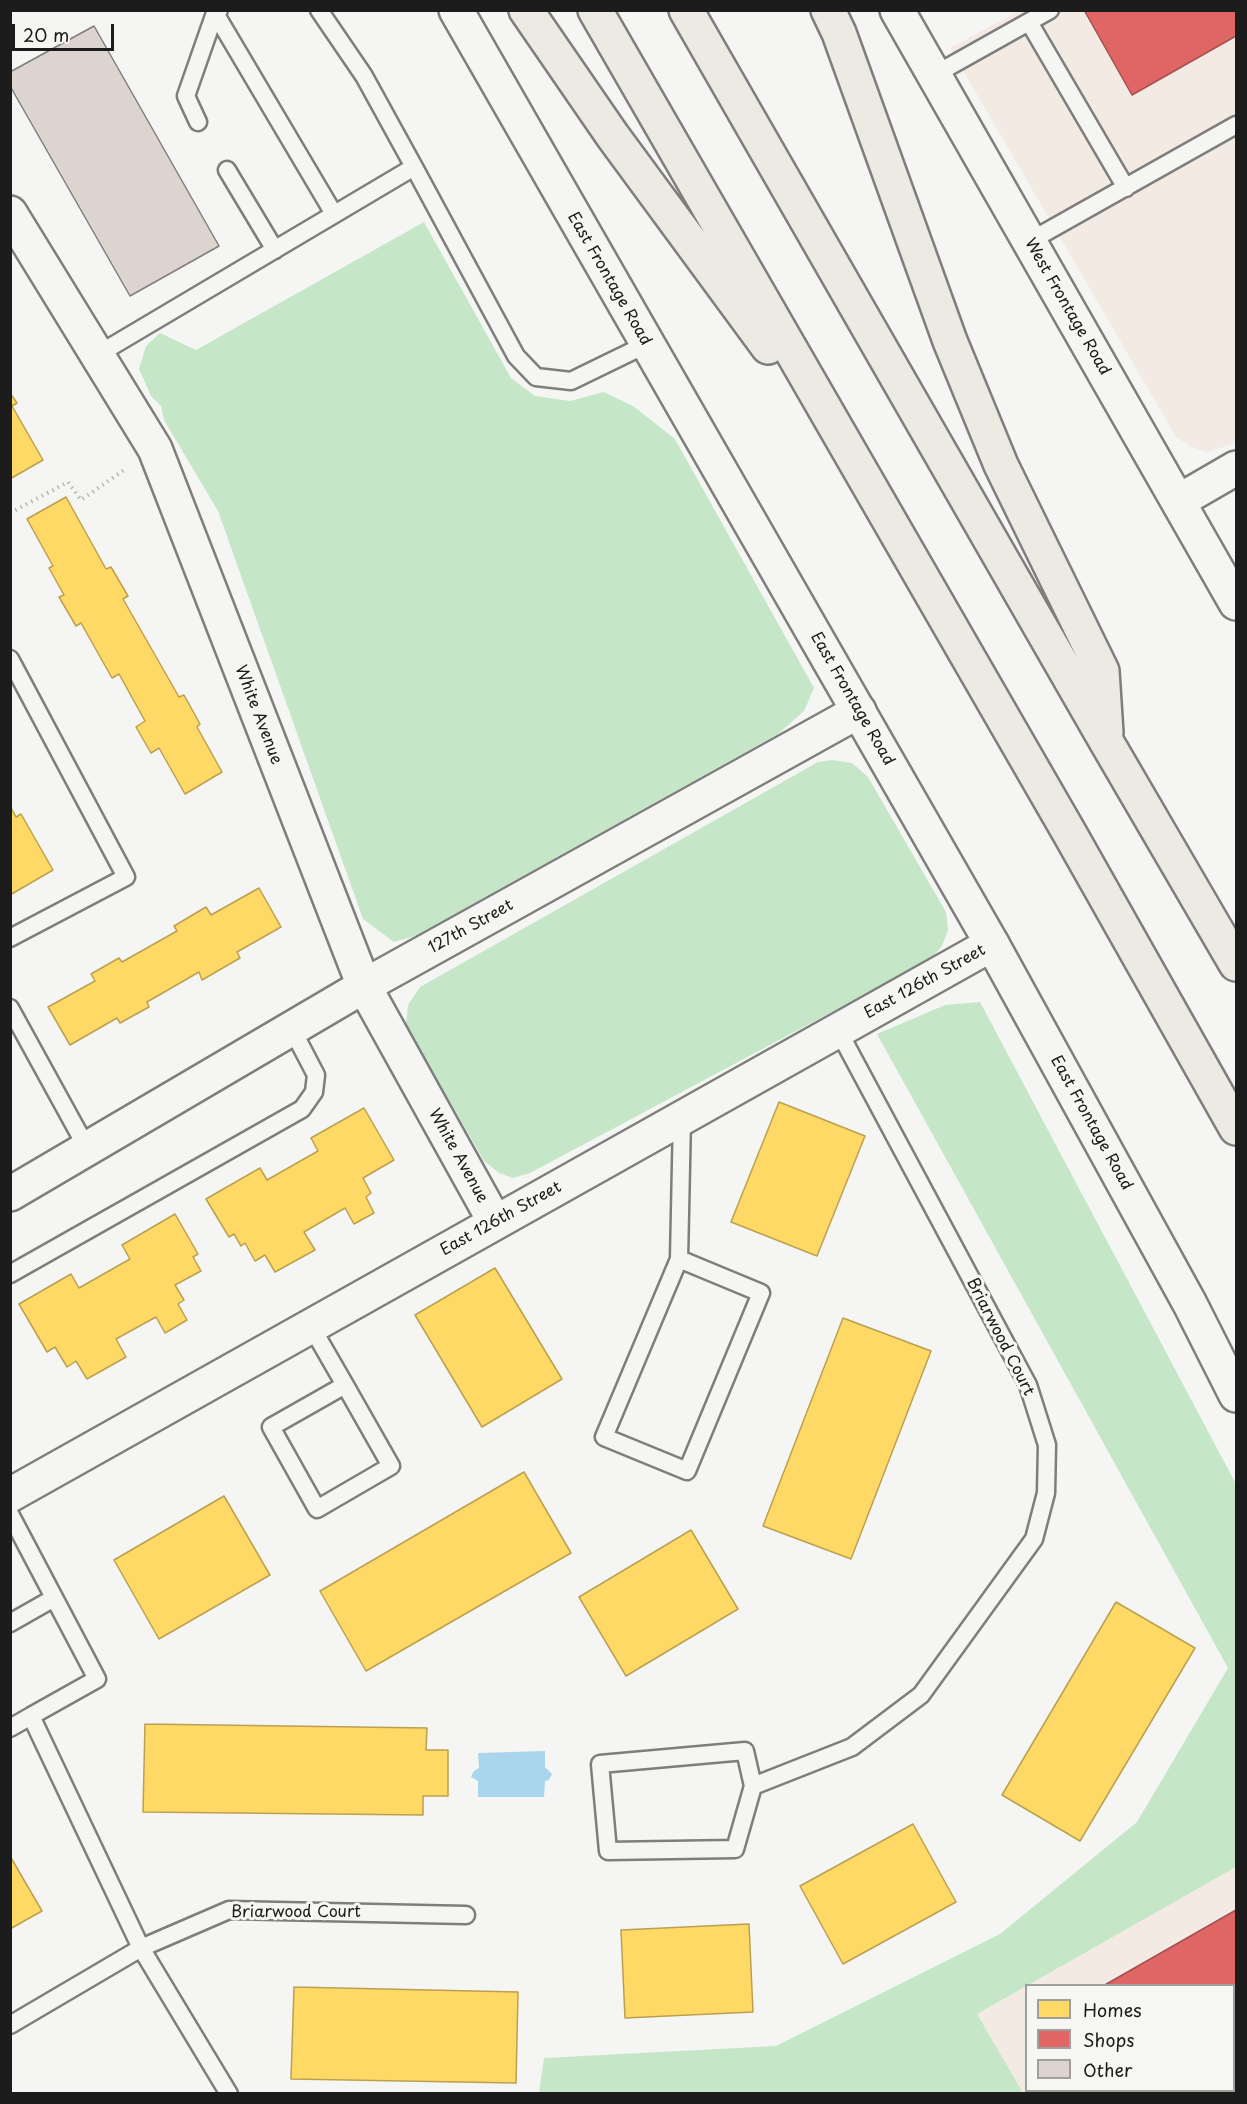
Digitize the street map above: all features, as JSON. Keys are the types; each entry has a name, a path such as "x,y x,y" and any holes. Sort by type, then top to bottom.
{"highway":[{"path":"525,10 612,135 790,378 818,398"},
{"path":"595,10 1236,1128"},
{"path":"686,10 1236,964"},
{"path":"828,10 839,33 950,341 1001,465 1102,671 1106,741"}],"street":[{"name":"East Frontage Road","path":"456,10 993,944 1190,1304 1236,1395"},
{"name":"West Frontage Road","path":"897,10 1236,603"},
{"name":"White Avenue","path":"10,213 155,449 364,986 495,1222"},
{"path":"1179,501 1236,468"},
{"name":"127th Street","path":"10,1194 364,986 859,711"},
{"name":"East 126th Street","path":"10,1495 993,944"}],"lane":[{"path":"319,10 364,76 516,356 536,377 571,381 647,344"},
{"path":"934,75 1050,10"},
{"path":"217,12 334,214"},
{"path":"198,122 186,96 217,12"},
{"path":"1029,22 1126,188"},
{"path":"1030,242 1236,126"},
{"path":"97,355 414,167"},
{"path":"227,170 275,250"},
{"path":"10,659 126,877 10,938"},
{"path":"10,1008 88,1150"},
{"path":"10,1274 302,1109 314,1092 316,1075 292,1029"},
{"name":"Briarwood Court","path":"753,1786 852,1747 921,1695 1034,1539 1046,1493 1047,1446 1028,1385 838,1030"},
{"path":"679,1259 761,1293 687,1471 604,1437 679,1259 682,1118"},
{"path":"311,1326 391,1466 317,1509 271,1427 345,1386"},
{"path":"10,1514 97,1679 10,1728"},
{"path":"10,1623 54,1598"},
{"path":"31,1716 141,1947 230,2094"},
{"path":"745,1751 753,1786 735,1849 608,1851 600,1764 745,1751"},
{"name":"Briarwood Court","path":"10,2025 141,1947 229,1910 466,1915"}],"path":[{"path":"10,513 68,482 81,500 155,449"}],"shaded area":[{"path":"1019,11 1236,11 1236,443 1207,452 1191,447 1176,437 950,48"},
{"path":"1236,1867 1236,2093 1023,2093 976,2014 1025,1987 1025,2092 1235,2092 1235,1984 1029,1984"}],"green space":[{"path":"424,222 511,378 535,396 570,401 604,392 633,406 675,439 814,688 804,711 778,734 415,936 394,942 363,919 218,511 164,420 161,406 151,396 139,369 146,346 160,333 196,350"},
{"path":"832,760 852,763 868,777 946,912 948,930 942,946 931,959 530,1173 513,1178 499,1173 484,1161 406,1024 408,1005 420,987 818,762"},
{"path":"980,1002 1236,1484 1236,1867 1030,1984 1025,1984 1025,1987 977,2014 1023,2093 539,2093 544,2058 776,2046 1000,1934 1137,1822 1228,1668 877,1034 945,1005"}],"water":[{"path":"545,1751 545,1767 552,1774 549,1780 545,1781 544,1797 478,1797 478,1781 471,1777 479,1768 478,1753"}],"building: Homes":[{"path":"10,393 17,403 12,406 43,460 10,479"},
{"path":"66,497 106,569 111,567 128,596 123,599 179,697 184,695 200,724 197,727 222,772 185,794 159,748 151,753 136,727 145,721 119,674 112,678 81,623 76,626 59,597 64,595 49,568 53,566 27,519"},
{"path":"10,806 16,817 21,814 53,870 10,895"},
{"path":"259,888 281,927 237,952 240,958 202,980 199,972 147,1002 149,1007 120,1023 117,1018 70,1045 48,1007 95,981 91,974 119,958 122,962 177,931 174,926 206,907 211,915"},
{"path":"779,1102 865,1136 817,1256 731,1222"},
{"path":"364,1108 394,1160 363,1178 371,1193 366,1197 374,1213 354,1224 345,1208 304,1232 315,1250 275,1272 265,1255 255,1261 245,1243 241,1246 234,1234 229,1237 206,1199 260,1168 267,1180 318,1151 311,1138"},
{"path":"175,1214 198,1254 193,1257 201,1271 175,1285 184,1300 178,1304 187,1320 165,1333 156,1317 116,1339 126,1357 87,1379 76,1361 67,1367 55,1347 47,1352 19,1304 71,1274 79,1288 130,1259 122,1245"},
{"path":"495,1268 562,1379 482,1427 415,1315"},
{"path":"843,1318 931,1351 851,1559 763,1526"},
{"path":"524,1472 571,1553 366,1671 320,1591"},
{"path":"224,1496 270,1575 159,1639 114,1560"},
{"path":"691,1530 738,1609 626,1676 579,1597"},
{"path":"1116,1602 1195,1648 1080,1841 1002,1795"},
{"path":"145,1724 427,1728 426,1750 448,1750 448,1796 423,1796 423,1815 143,1812"},
{"path":"913,1824 956,1902 843,1964 800,1886"},
{"path":"10,1856 42,1911 10,1929"},
{"path":"749,1924 753,2012 625,2018 621,1930"},
{"path":"294,1987 518,1992 516,2083 291,2079"}],"building: Shops":[{"path":"1084,10 1236,10 1236,36 1132,95"},
{"path":"1236,1910 1236,2021 1235,1984 1106,1984"},
{"path":"1073,2092 1112,2092 1109,2094 1074,2094"}],"building: Other":[{"path":"94,26 219,246 130,296 10,86 10,72"}]}
